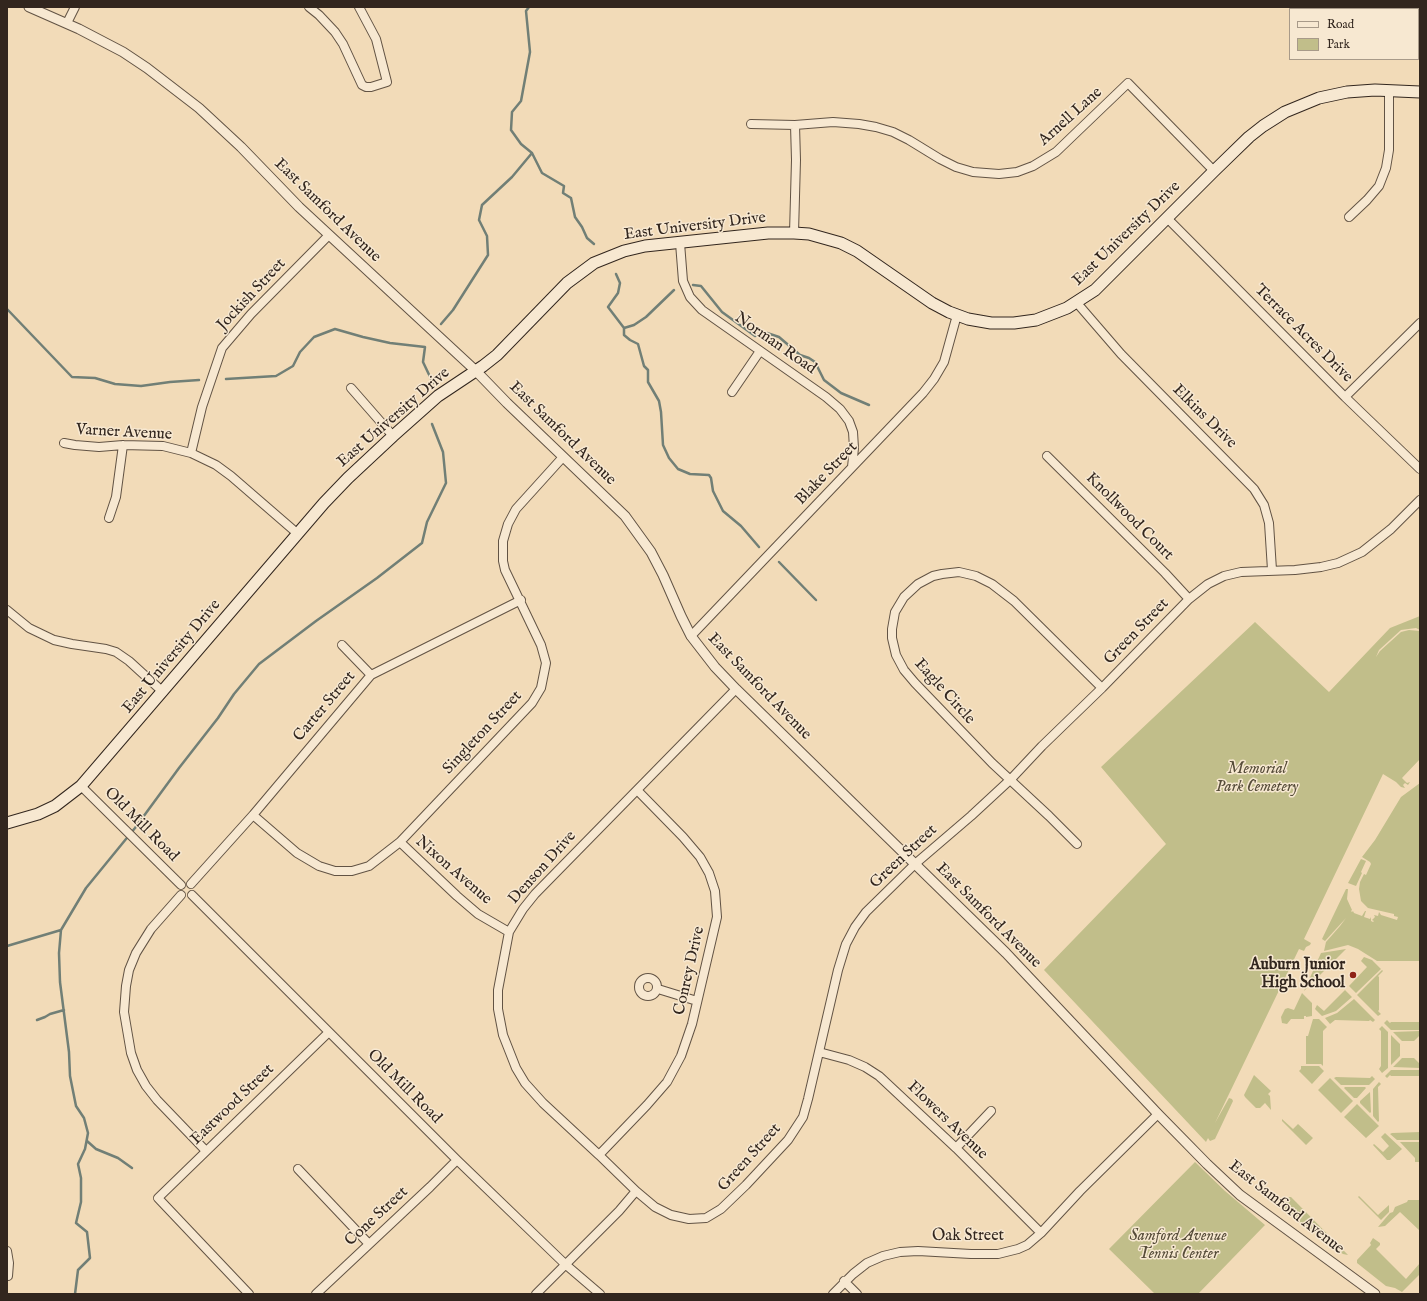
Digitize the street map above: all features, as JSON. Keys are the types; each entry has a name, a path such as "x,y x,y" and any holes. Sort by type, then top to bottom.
{"main road":[{"name":"East University Drive","path":"7,823 38,814 55,806 81,786 344,482 438,396 476,371 503,350 567,283 584,269 604,258 645,246 768,233 794,233 824,237 841,243 856,251 932,303 958,315 991,323 1025,322 1052,315 1077,303 1099,286 1214,171 1263,126 1296,107 1320,98 1347,92 1375,90 1420,92"}],"street":[{"name":"East Samford Avenue","path":"29,7 67,23 123,52 147,68 199,108 241,147 299,207 476,371 507,403 625,516 641,537 663,575 691,636 715,667 736,689 1006,953 1191,1149 1240,1195 1375,1294"},
{"path":"67,23 74,7"},
{"path":"309,7 335,32 343,44 362,85 371,87 387,82 376,39 359,7"},
{"name":"Arnell Lane","path":"751,124 795,125 833,122 876,127 893,132 909,140 956,167 973,172 999,174 1017,172 1033,166 1056,152 1128,83 1214,171"},
{"path":"1349,217 1379,186 1386,168 1389,150 1389,91"},
{"path":"794,233 796,160 795,125"},
{"name":"Terrace Acres Drive","path":"1167,218 1345,397 1420,469"},
{"name":"Jockish Street","path":"191,453 202,407 222,348 251,314 329,235"},
{"name":"Norman Road","path":"680,243 683,281 690,297 702,310 826,397 840,409 849,421 853,432 854,448 852,467"},
{"name":"Elkins Drive","path":"1077,303 1121,354 1254,489 1264,505 1269,523 1272,570"},
{"name":"Blake Street","path":"691,636 905,413 934,379 944,362 958,315"},
{"path":"1345,397 1420,323"},
{"path":"732,392 760,351"},
{"path":"351,388 393,436"},
{"name":"Varner Avenue","path":"64,443 99,447 123,445 163,446 191,453 216,465 298,534"},
{"path":"109,518 116,497 123,445"},
{"name":"Knollwood Court","path":"1047,456 1165,573 1189,599"},
{"name":"Singleton Street","path":"254,815 302,856 319,866 335,871 352,871 369,866 400,842 532,704 541,688 546,663 541,645 521,600 505,570 502,551 508,524 522,502 563,457"},
{"name":"Green Street","path":"636,1191 656,1207 671,1215 689,1219 706,1218 721,1209 783,1146 803,1117 838,970 846,944 854,927 866,912 914,864 1011,780 1042,746 1102,688 1189,599 1208,584 1224,576 1241,572 1295,570 1321,567 1338,563 1362,552 1391,529 1420,500"},
{"name":"Eagle Circle","path":"1077,844 987,758 915,684 904,670 893,646 892,629 895,612 904,596 918,584 933,576 959,572 976,576 992,584 1014,601 1102,688"},
{"name":"Carter Street","path":"191,884 254,815 371,675 521,600"},
{"path":"7,610 29,628 54,640 116,652 129,661 163,692"},
{"path":"342,645 371,675"},
{"name":"Denson Drive","path":"636,1191 600,1154 534,1093 516,1068 508,1052 500,1022 498,990 509,932 523,909 535,894 736,689"},
{"name":"Old Mill Road","path":"81,786 181,884"},
{"name":"Conrey Drive","path":"600,1154 647,1105 666,1082 684,1048 692,1024 716,917 715,890 709,873 700,857 637,790"},
{"name":"Nixon Avenue","path":"400,842 473,909 509,932"},
{"path":"181,884 191,884 194,888 192,895 186,898 181,896 179,891 181,884"},
{"name":"Old Mill Road","path":"192,895 457,1160 565,1264 600,1294"},
{"path":"181,896 151,929 136,953 129,970 124,1012 131,1053 137,1070 146,1086 156,1100 206,1151"},
{"path":"658,989 697,1001"},
{"name":"Eastwood Street","path":"249,1294 158,1198 328,1032"},
{"name":"Flowers Avenue","path":"819,1052 854,1062 879,1076 956,1148 1041,1233"},
{"path":"956,1148 991,1112"},
{"name":"Oak Street","path":"834,1294 844,1281 867,1263 883,1256 900,1252 918,1251 998,1254 1018,1249 1027,1244 1041,1233 1080,1191 1158,1114"},
{"name":"Cone Street","path":"316,1294 457,1160"},
{"path":"298,1169 369,1244"},
{"path":"536,1294 619,1211 636,1191"},
{"path":"7,1251 9,1263 8,1276"},
{"path":"844,1281 857,1294"}],"green space":[{"name":"Memorial Park Cemetery","path":"1420,616 1420,630 1416,628 1401,630 1379,650 1376,657 1380,651 1401,632 1409,630 1420,631 1420,759 1402,778 1407,783 1410,782 1408,785 1405,783 1403,785 1405,788 1401,787 1383,774 1304,939 1311,943 1304,951 1299,949 1215,1123 1229,1098 1232,1099 1233,1101 1215,1139 1210,1141 1208,1138 1206,1142 1044,970 1166,844 1101,767 1255,622 1329,692 1390,628"},
{"path":"1420,783 1420,961 1377,961 1358,949 1348,945 1324,951 1326,942 1346,918 1325,941 1322,939 1346,889 1348,889 1347,899 1352,912 1353,911 1354,913 1362,916 1366,911 1364,917 1370,919 1371,917 1371,921 1373,922 1374,921 1372,920 1375,917 1374,915 1378,916 1379,912 1381,915 1397,920 1398,917 1394,916 1394,914 1368,908 1361,901 1359,889 1360,882 1364,874 1366,875 1371,864 1362,857 1375,840 1401,797"},
{"path":"1361,859 1366,861 1356,886 1348,883"},
{"path":"1346,949 1304,991 1321,953"},
{"path":"1364,957 1372,960 1381,969 1356,993 1349,986 1367,967 1361,961"},
{"path":"1382,970 1383,971 1378,976 1378,1011 1381,1014 1378,1016 1357,995"},
{"path":"1345,990 1352,997 1336,1011 1322,1016 1315,1009 1317,1005 1324,1011"},
{"path":"1302,993 1312,1003 1312,1016 1304,1016 1304,1019 1291,1019 1287,1024 1282,1023 1281,1017 1285,1009 1288,1008 1294,1010"},
{"path":"1354,999 1375,1020 1373,1022 1370,1020 1335,1020 1330,1024 1325,1018 1337,1013"},
{"path":"1313,1019 1319,1019 1327,1027 1323,1031 1323,1066 1321,1064 1306,1064 1306,1036 1308,1036"},
{"path":"1387,1020 1390,1023 1420,1022 1420,1030 1391,1030 1384,1023"},
{"path":"1382,1026 1388,1032 1388,1068 1382,1073 1379,1069 1381,1066 1381,1031 1379,1029"},
{"path":"1420,1031 1420,1035 1414,1041 1402,1041 1393,1032"},
{"path":"1391,1035 1400,1044 1400,1056 1391,1065"},
{"path":"1402,1058 1414,1058 1420,1064 1420,1068 1393,1067"},
{"path":"1301,1066 1319,1066 1324,1071 1312,1084 1299,1071"},
{"path":"1391,1070 1420,1070 1420,1076 1390,1075 1387,1078 1385,1076"},
{"path":"1254,1075 1271,1091 1268,1094 1270,1096 1271,1110 1265,1103 1260,1108 1256,1108 1244,1095"},
{"path":"1372,1076 1375,1079 1369,1085 1341,1085 1334,1078 1370,1078"},
{"path":"1330,1078 1353,1101 1341,1113 1318,1090"},
{"path":"1379,1082 1381,1084 1378,1087 1378,1122 1373,1116 1373,1089"},
{"path":"1344,1088 1366,1088 1357,1098 1354,1098"},
{"path":"1370,1092 1370,1113 1360,1103 1360,1101"},
{"path":"1357,1104 1379,1126 1366,1138 1344,1117"},
{"path":"1282,1119 1293,1129 1298,1124 1313,1138 1306,1145 1282,1121"},
{"path":"1420,1132 1420,1140 1397,1140 1390,1134 1392,1133"},
{"path":"1385,1133 1402,1149 1390,1160 1387,1160 1373,1145 1374,1144 1383,1152 1389,1146 1381,1137"},
{"path":"1400,1142 1420,1142 1420,1162 1415,1162 1415,1158"},
{"name":"Samford Avenue Tennis Center","path":"1195,1162 1225,1191 1265,1225 1198,1294 1155,1294 1109,1249"},
{"path":"1359,1196 1378,1215 1389,1205 1389,1212 1381,1220 1358,1197"},
{"path":"1289,1197 1291,1197 1348,1255 1343,1254 1316,1232 1300,1223 1283,1209 1284,1203"},
{"path":"1408,1200 1420,1200 1420,1231 1400,1212 1385,1226 1378,1227 1390,1213 1393,1212 1395,1207 1407,1202"},
{"path":"1373,1238 1380,1243 1376,1249 1406,1279 1420,1263 1420,1274 1402,1292 1395,1288 1386,1286 1357,1263 1357,1260 1371,1245 1370,1243"}],"waterway":[{"path":"441,324 453,310 488,255 487,236 479,220 482,205 512,177 532,153 521,144 511,130 512,112 521,101 530,52 526,11 529,7"},
{"path":"532,153 542,173 564,186 563,193 571,198 575,217 587,238 594,244"},
{"path":"616,274 620,283 618,293 608,307 624,328 624,335 638,344 644,366 648,370 648,382 659,401 663,445 669,458 678,469 690,474 709,475 711,478 713,491 723,511 741,526 759,547"},
{"path":"693,285 701,286 722,312 755,336 767,333 779,337 800,355 815,362 824,380 841,393 869,405"},
{"path":"624,328 634,325 646,317 674,290"},
{"path":"7,309 72,377 95,378 115,384 141,386 199,380"},
{"path":"226,379 276,376 293,366 300,352 314,337 335,329 390,343 425,347 423,362 433,383"},
{"path":"7,946 61,930 86,888 135,828 218,718 234,694 259,664 377,578 422,543 427,522 446,483 443,452 432,424"},
{"path":"779,562 816,600"},
{"path":"61,930 59,953 60,982 69,1052 70,1076 76,1106 84,1118 88,1133 85,1149 78,1164 81,1178 81,1202 76,1223 87,1232 90,1258 78,1270 75,1294"},
{"path":"37,1020 64,1010"},
{"path":"87,1141 96,1149 118,1158 132,1168"}],"place":[{"name":"Auburn Junior High School","path":"1353,975"}]}
